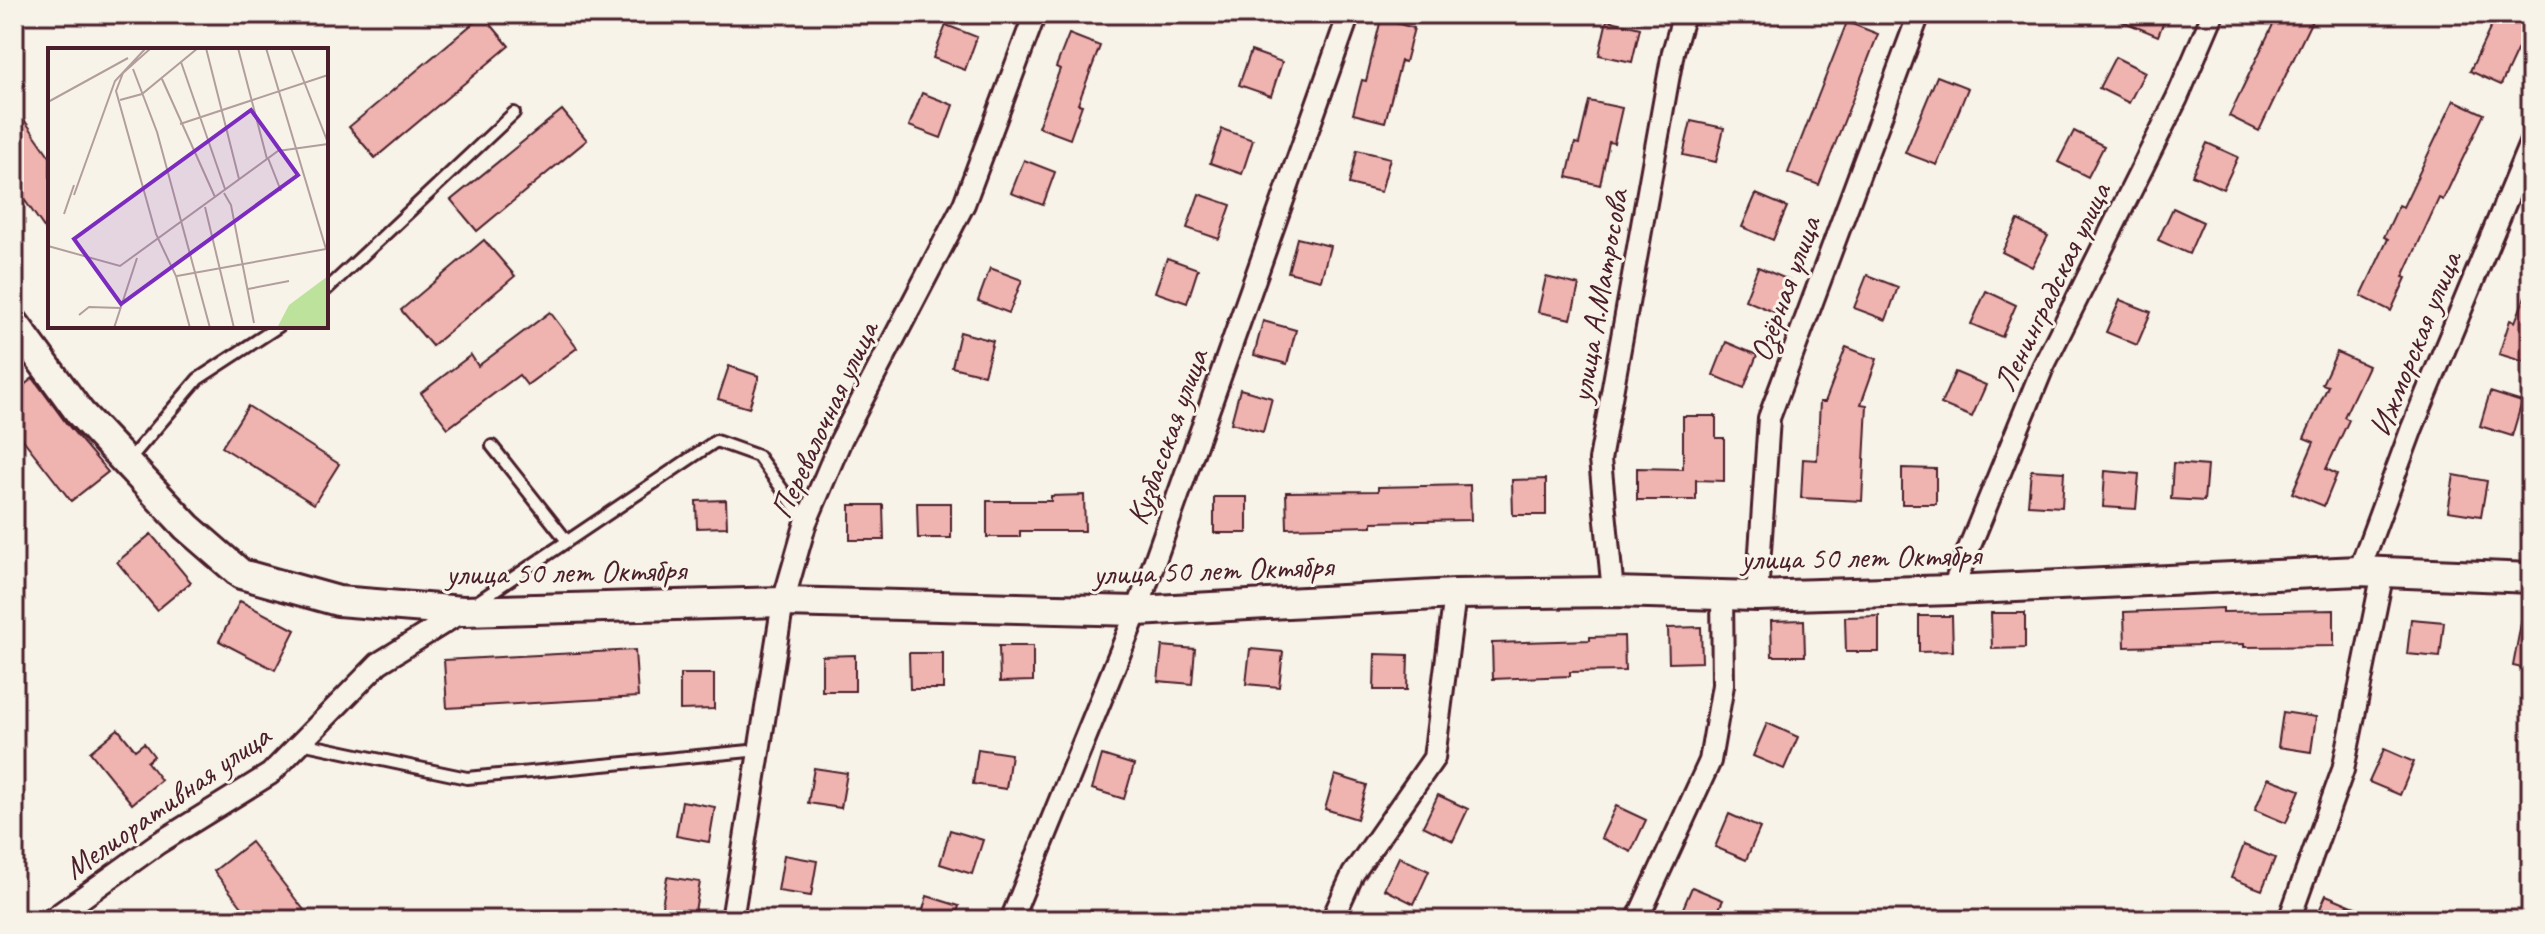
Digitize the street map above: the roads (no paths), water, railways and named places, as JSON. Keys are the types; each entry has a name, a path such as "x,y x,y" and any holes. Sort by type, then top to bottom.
{"main road":[{"name":"улица 50 лет Октября","path":"14,323 80,413 187,527 241,574 338,601 463,611 783,602 1137,611 1455,594 1613,592 1757,596 2371,571 2531,578"}],"street":[{"name":"Перевалочная улица","path":"732,920 783,602 806,522 841,440 964,204 1035,14"},
{"name":"Кузбасская улица","path":"1011,920 1137,611 1349,14"},
{"name":"улица А.Матросова","path":"1613,592 1600,460 1673,52 1684,14"},
{"name":"Озёрная улица","path":"1757,596 1769,418 1919,14"},
{"name":"Ленинградская улица","path":"1952,590 2043,367 2177,98 2213,14"},
{"name":"Ижморская улица","path":"2289,920 2343,770 2371,571 2412,428 2531,141"},
{"path":"1332,920 1353,874 1434,758 1455,594"},
{"path":"1637,920 1710,761 1723,685 1722,594"},
{"name":"Мелиоративная улица","path":"51,920 157,844 270,774 379,663 463,611"}],"lane":[{"path":"328,288 514,113"},
{"path":"126,462 198,379 276,328"},
{"path":"463,611 716,441 758,456 806,522"},
{"path":"492,446 567,541"},
{"path":"301,743 467,778 760,750"}]}
